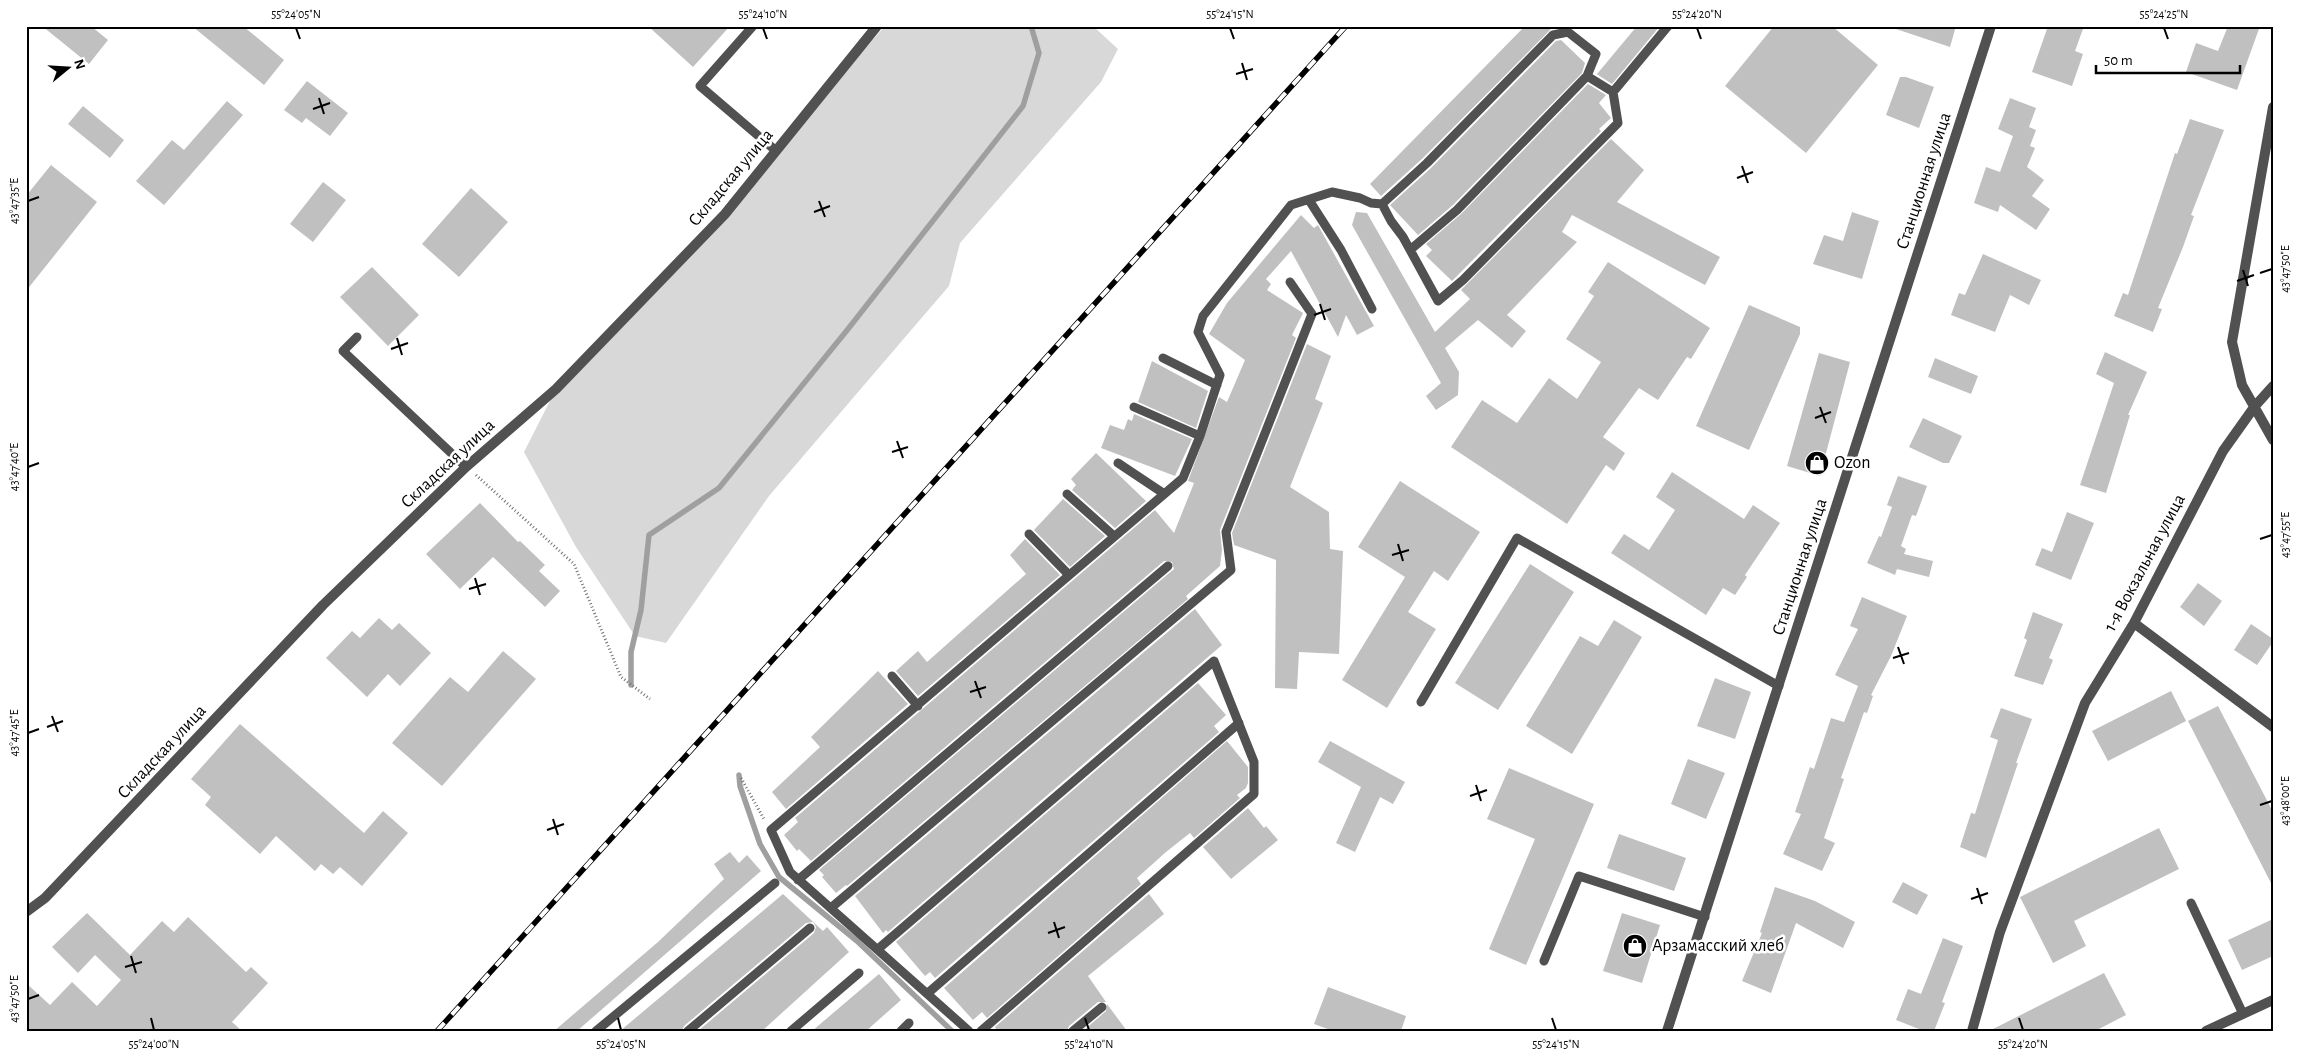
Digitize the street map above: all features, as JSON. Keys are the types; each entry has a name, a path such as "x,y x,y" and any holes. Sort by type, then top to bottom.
{"street":[{"name":"Складская улица","path":"26,912 45,898 323,605 466,467 563,382 726,214 775,150 877,26"},
{"name":"Станционная улица","path":"1667,1031 1991,26"},
{"path":"2273,106 2232,342 2242,385 2273,440"},
{"name":"1-я Вокзальная улица","path":"1972,1031 2000,932 2084,703 2134,623 2223,451 2255,406 2273,386"},
{"path":"2134,623 2273,727"},
{"path":"2206,1031 2273,1000"}],"lane":[{"path":"753,26 700,86 775,150"},
{"path":"1382,204 1384,211 1403,236 1438,301 1463,280 1618,123 1613,92 1668,26"},
{"path":"970,1031 832,907 790,872 771,830 1183,478 1200,436 1220,375 1198,332 1203,316 1291,205 1332,192 1360,198 1371,203 1382,204 1428,163 1553,35 1568,32 1596,54 1587,76 1463,204 1410,250"},
{"path":"1587,76 1613,92"},
{"path":"1309,200 1341,250 1372,309"},
{"path":"832,907 1232,570 1226,532 1312,314 1290,282"},
{"path":"357,336 343,351 466,467"},
{"path":"1162,358 1217,385"},
{"path":"1134,407 1200,436"},
{"path":"1118,463 1163,494"},
{"path":"1066,494 1114,536"},
{"path":"1029,534 1069,575"},
{"path":"1421,702 1518,538 1779,686"},
{"path":"798,880 1168,566"},
{"path":"878,949 1214,661 1254,762 1254,794 981,1031"},
{"path":"892,676 918,706"},
{"path":"928,993 1240,723"},
{"path":"1544,962 1579,876 1705,917"},
{"path":"596,1031 775,883"},
{"path":"2190,903 2243,1014"},
{"path":"688,1031 810,928"},
{"path":"791,1031 858,974"},
{"path":"1073,1031 1102,1007"},
{"path":"901,1031 910,1024"}],"path":[{"path":"466,467 574,564 622,677 650,698"},
{"path":"742,778 771,830"}],"shaded area":[{"path":"885,26 1093,26 1118,49 1101,82 960,243 949,286 769,496 666,643 635,636 576,547 524,452 556,389 725,214 775,150"}],"building":[{"path":"42,26 91,26 108,40 89,64"},
{"path":"192,26 243,26 284,60 264,85"},
{"path":"648,26 730,26 693,67"},
{"path":"1525,26 1548,26 1551,29 1423,158 1381,196 1370,184"},
{"path":"1637,26 1660,26 1612,84 1595,73 1597,74"},
{"path":"1774,26 1832,26 1878,65 1806,153 1725,86"},
{"path":"1896,26 1956,26 1950,47 1896,29"},
{"path":"2048,26 2084,26 2075,51 2083,54 2072,86 2032,72"},
{"path":"2228,26 2260,26 2237,90 2186,72 2196,43 2218,51"},
{"path":"1561,40 1585,63 1582,73 1453,205 1418,235 1390,205 1431,168 1556,41"},
{"path":"1900,77 1906,77 1934,87 1919,128 1886,115"},
{"path":"307,81 348,113 330,136 306,118 302,123 284,110"},
{"path":"1588,84 1606,95 1599,103 1611,118 1599,129 1601,131 1452,281 1426,256 1432,250 1426,244 1461,214"},
{"path":"2010,98 2036,108 2029,127 2036,130 2030,146 2035,148 2027,167 2044,180 2032,196 2050,209 2036,230 2000,205 1998,212 1974,203 1986,167 2000,172 2013,136 1998,129"},
{"path":"227,101 243,115 164,205 136,181 172,140 184,150"},
{"path":"83,106 124,140 110,158 68,124"},
{"path":"2190,119 2224,130 2191,215 2194,216 2183,247 2158,308 2162,309 2153,332 2114,316 2123,293 2128,295 2175,153 2177,154"},
{"path":"1611,139 1644,170 1617,202 1720,257 1705,285 1572,215 1562,232 1577,242 1507,315 1526,331 1512,348 1478,320 1445,348 1459,372 1458,395 1436,410 1426,396 1441,383 1352,225 1356,212 1367,213 1435,332 1470,299 1461,290"},
{"path":"51,165 97,202 26,291 26,196"},
{"path":"323,182 346,200 313,242 290,224"},
{"path":"471,188 508,222 459,277 422,244"},
{"path":"1852,212 1879,221 1862,279 1813,264 1824,235 1843,241"},
{"path":"1301,215 1314,228 1318,225 1374,326 1357,335 1346,315 1338,337 1291,251 1266,279 1271,284 1267,290 1303,313 1292,335 1296,338 1220,530 1222,550 1220,566 1186,596 1188,599 847,886 836,893 822,877 824,875 819,870 1174,569 1172,562 1164,561 811,861 799,849 797,851 784,835 798,822 795,818 1155,510 1174,533 1194,483 1188,481 1219,397 1227,402 1245,360 1209,334 1227,303"},
{"path":"1983,254 2041,280 2029,305 2010,295 1995,332 1951,315 1959,293 1965,295"},
{"path":"1608,262 1710,328 1691,359 1687,357 1658,400 1639,388 1603,437 1625,453 1614,471 1606,465 1567,524 1451,447 1482,400 1517,423 1549,378 1577,399 1601,362 1566,339 1594,296 1588,292"},
{"path":"372,267 419,315 388,346 340,297"},
{"path":"1749,305 1800,327 1800,334 1749,450 1696,426"},
{"path":"1307,344 1331,356 1315,399 1323,403 1290,487 1329,512 1330,549 1343,551 1339,654 1299,652 1297,689 1275,688 1276,560 1234,545 1232,533"},
{"path":"2105,352 2147,372 2128,415 2130,415 2106,493 2080,485 2114,383 2096,374"},
{"path":"1819,353 1850,362 1820,476 1787,466"},
{"path":"1935,358 1978,376 1971,394 1928,377"},
{"path":"1152,361 1208,391 1196,428 1138,402"},
{"path":"1134,414 1192,439 1175,476 1101,448 1110,425 1124,430 1128,419 1132,421"},
{"path":"1923,418 1962,436 1949,463 1943,463 1909,447"},
{"path":"1096,453 1146,501 1115,528 1072,490 1076,485 1071,479"},
{"path":"1672,472 1744,519 1753,505 1780,523 1745,575 1747,577 1735,595 1723,588 1706,615 1611,553 1624,534 1649,550 1675,510 1656,497"},
{"path":"1898,476 1927,486 1916,516 1912,515 1901,546 1906,549 1904,554 1933,561 1929,577 1897,569 1895,575 1867,563 1879,536 1881,537 1892,507 1887,505"},
{"path":"1400,481 1480,532 1448,581 1434,571 1408,612 1436,629 1387,708 1342,680 1405,577 1358,547"},
{"path":"1063,499 1105,536 1070,567 1034,530"},
{"path":"480,503 518,542 520,541 545,565 539,571 560,591 545,607 493,557 460,589 426,554"},
{"path":"2067,512 2094,523 2071,580 2035,565 2042,548 2052,552"},
{"path":"1025,539 1060,575 918,696 896,671 918,651 927,662 1026,574 1010,555"},
{"path":"1530,564 1574,592 1498,710 1455,683"},
{"path":"2198,583 2222,601 2204,626 2180,607"},
{"path":"1862,597 1907,616 1891,656 1871,695 1873,696 1867,713 1864,712 1841,778 1844,779 1824,838 1835,843 1822,871 1783,854 1801,814 1795,812 1810,767 1814,769 1831,718 1844,722 1858,686 1835,675 1858,629 1850,626"},
{"path":"1195,609 1222,645 888,932 886,930 883,933 855,896"},
{"path":"2033,612 2063,624 2049,658 2053,660 2043,685 2014,676 2027,640 2024,638"},
{"path":"379,618 392,630 399,623 431,653 400,686 388,674 367,697 326,658 352,631 360,638"},
{"path":"1614,620 1642,637 1572,754 1526,726 1580,636 1598,646"},
{"path":"2251,624 2273,639 2273,642 2257,665 2234,650"},
{"path":"503,651 536,679 442,786 392,743 450,677 468,692"},
{"path":"878,671 908,704 786,809 772,792 820,747 811,737"},
{"path":"1715,678 1751,692 1735,739 1697,726"},
{"path":"1198,683 1226,715 1214,726 1219,732 935,978 930,972 925,976 896,942"},
{"path":"2171,691 2186,721 2108,761 2092,731"},
{"path":"2218,706 2273,812 2273,887 2188,721"},
{"path":"2001,708 2032,719 1986,858 1960,847 1971,813 1975,814 1998,740 1990,737"},
{"path":"240,724 364,833 383,811 408,833 362,886 340,867 333,874 321,864 315,871 276,836 260,854 205,805 211,797 191,779"},
{"path":"1227,741 1248,767 1248,783 1246,788 1237,795 1240,798 1194,838 1190,833 1166,852 1137,878 1141,884 987,1018 982,1012 973,1020 944,988"},
{"path":"1330,741 1405,782 1393,804 1380,797 1355,852 1336,843 1361,787 1318,762"},
{"path":"1688,759 1725,773 1706,819 1671,804"},
{"path":"1509,768 1594,804 1526,965 1489,949 1535,839 1487,819"},
{"path":"1248,808 1264,828 1266,826 1278,840 1231,879 1203,847"},
{"path":"2159,828 2179,869 2074,921 2086,946 2053,963 2020,897"},
{"path":"1619,834 1686,858 1674,891 1607,868"},
{"path":"730,852 739,863 747,855 761,871 577,1031 554,1031 658,942 724,879 714,864"},
{"path":"1903,882 1928,895 1917,915 1892,902"},
{"path":"1775,887 1815,901 1855,922 1843,948 1796,923 1771,993 1742,981 1762,933 1760,932"},
{"path":"783,894 823,931 827,927 849,952 762,1031 698,1031 814,933 816,927 813,922 806,923 684,1026 682,1031 620,1031"},
{"path":"1149,894 1164,914 1088,976 1106,1002 1098,1002 1069,1026 1067,1031 997,1031 995,1027"},
{"path":"87,913 130,955 162,921 174,932 188,917 246,972 251,967 268,983 232,1022 242,1031 26,1031 26,983 50,1005 72,982 97,1006 121,980 95,955 78,973 52,947"},
{"path":"1622,913 1660,925 1642,983 1603,971"},
{"path":"2273,919 2273,956 2242,970 2228,940"},
{"path":"1943,938 1963,946 1942,1002 1945,1003 1934,1031 1924,1031 1896,1020 1908,989 1921,994"},
{"path":"2104,973 2126,1015 2095,1031 1989,1031"},
{"path":"879,974 901,1000 866,1031 812,1031"},
{"path":"1328,987 1406,1016 1401,1031 1333,1031 1314,1024"},
{"path":"1107,1004 1127,1031 1083,1031 1106,1011"}],"waterway":[{"path":"631,685 631,652 641,610 649,535 719,488 848,329 1023,106 1039,53 1031,26"},
{"path":"739,775 740,786 760,844 779,877 857,941 952,1031"}],"railway":[{"path":"437,1031 1346,26"}],"place":[{"name":"Ozon","path":"1817,463"},
{"name":"Арзамасский хлеб","path":"1635,946"}]}
